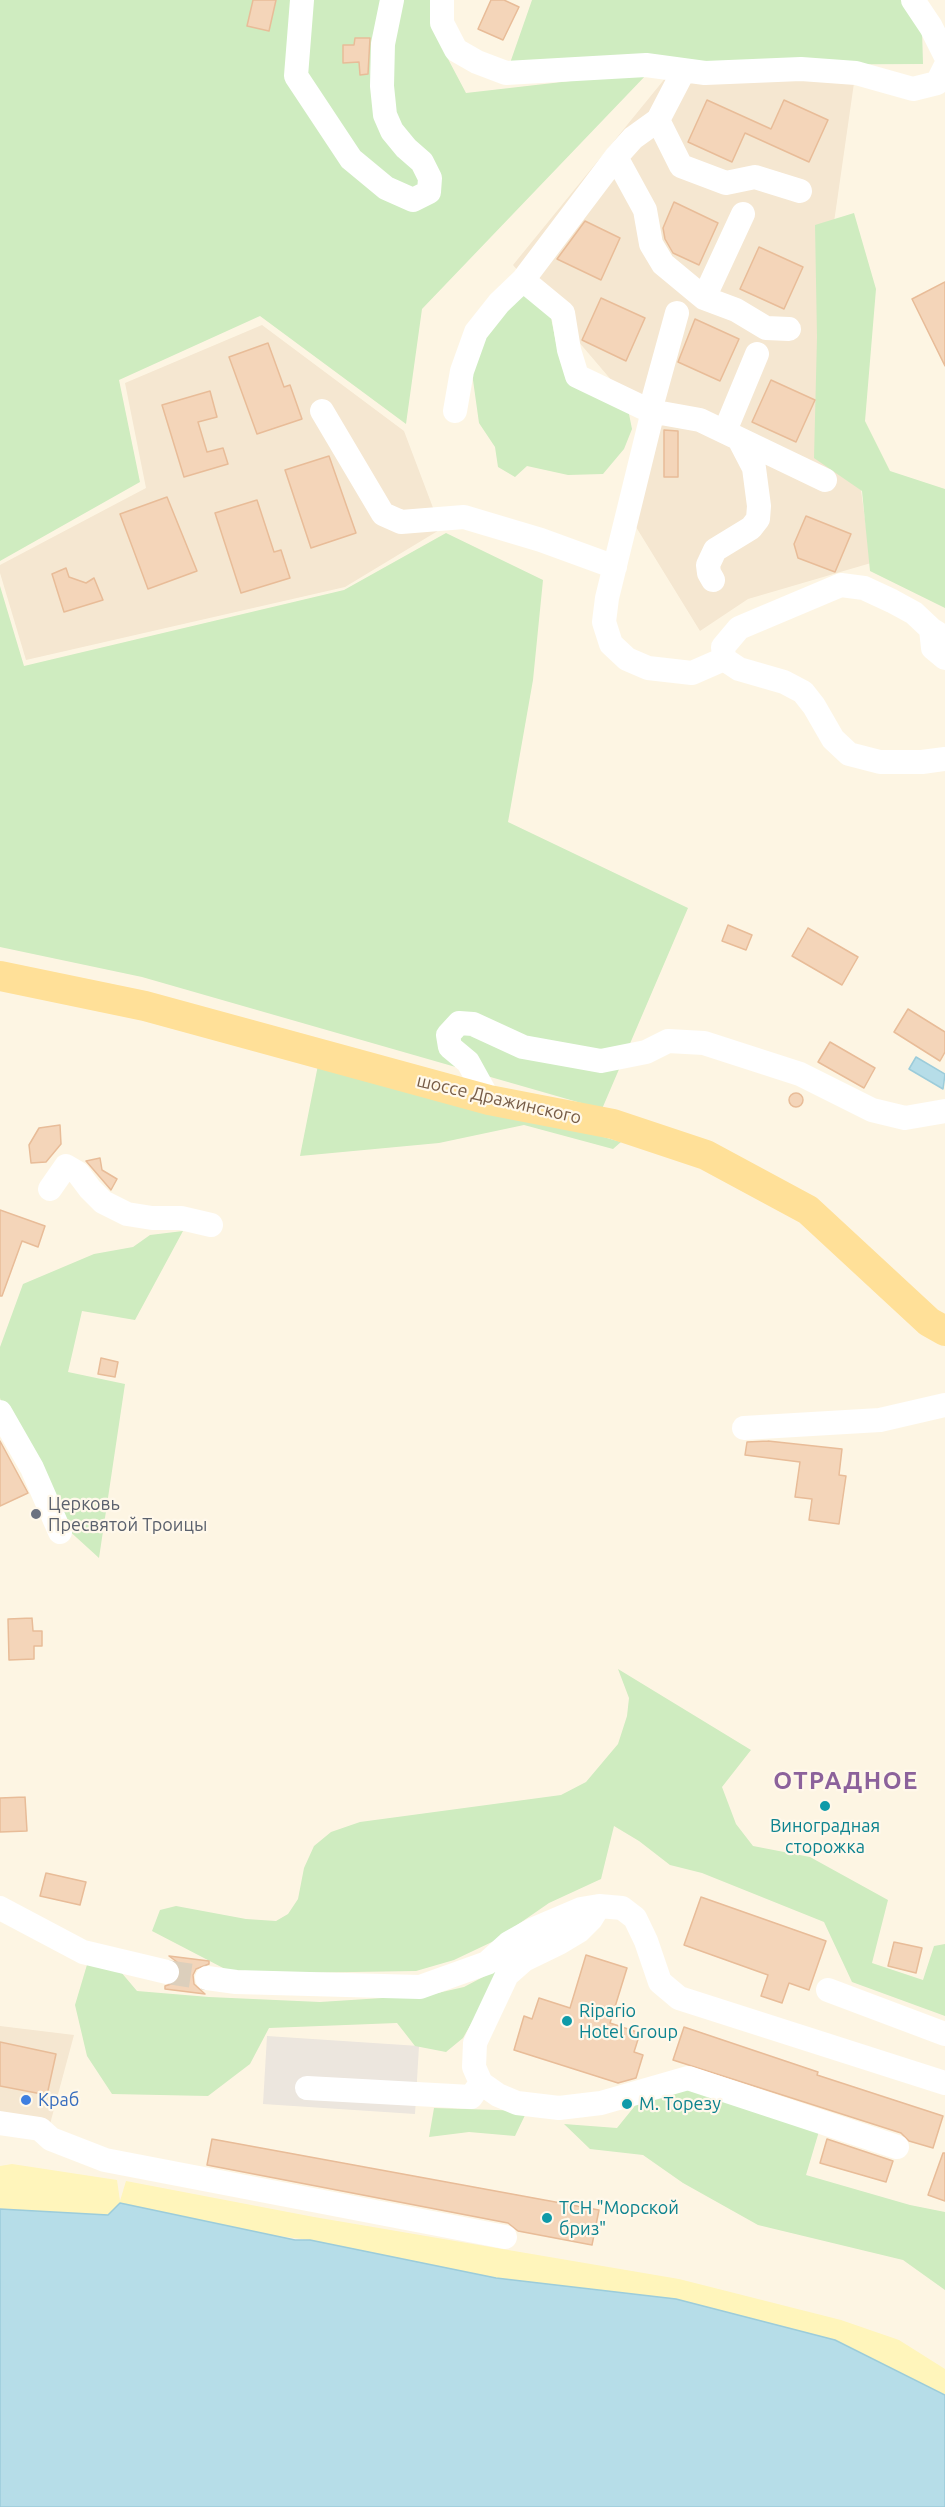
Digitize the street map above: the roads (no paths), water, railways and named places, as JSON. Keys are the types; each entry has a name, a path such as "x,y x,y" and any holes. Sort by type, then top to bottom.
{"main road":[{"name":"шоссе Дражинского","path":"0,976 145,1006 489,1100 613,1124 706,1155 808,1210 929,1322 945,1331"}],"street":[{"path":"302,0 296,76 351,159 386,188 413,201 429,192 430,178 422,162 392,131 385,115 382,44 392,0"},
{"path":"442,0 442,23 456,50 477,62 506,73 646,65 684,72 705,73 801,69 856,73 913,89 937,83 945,67"},
{"path":"913,0 932,27 945,55"},
{"path":"455,411 462,371 476,332 499,303 523,280 616,157 633,138 658,120 684,72"},
{"path":"658,120 681,166 726,183 755,177 800,191"},
{"path":"616,157 645,210 651,244 663,264 705,298 736,310 766,328 789,328"},
{"path":"705,298 743,214"},
{"path":"523,280 563,313 569,350 577,376 650,411 700,420 825,480"},
{"path":"677,314 650,411 651,420 607,598 604,622 611,645 627,659 648,668 692,673 724,659"},
{"path":"712,580 708,565 715,550 751,528 758,519 759,506 754,468 733,436 757,354"},
{"path":"322,411 383,514 401,522 464,517 541,540 615,567"},
{"path":"724,659 723,647 739,628 842,585 864,588 914,614 938,633 933,648 945,658"},
{"path":"724,659 739,669 784,682 803,692 833,739 849,754 880,762 922,762 943,758"},
{"path":"489,1100 468,1062 450,1047 448,1035 459,1023 472,1024 523,1047 601,1061 646,1052 668,1041 705,1043 800,1074 873,1110 905,1118 945,1111"},
{"path":"50,1189 66,1166 78,1173 103,1202 127,1214 152,1218 181,1218 211,1225"},
{"path":"744,1428 880,1420 945,1405"},
{"path":"0,1412 32,1468 60,1532"},
{"path":"207,1978 236,1982 420,1987 487,1963 509,1943 534,1929 581,1909 599,1906 622,1908 635,1918 660,1982 679,1998 945,2083"},
{"path":"599,1906 591,1919 579,1931 524,1960 507,1975 475,2043 474,2067 481,2083 498,2095 517,2103 559,2108 601,2103 688,2078 897,2147"},
{"path":"0,1908 83,1952 167,1972"},
{"path":"828,1990 945,2034"},
{"path":"307,2088 471,2097 481,2083"},
{"path":"0,2123 40,2129 51,2139 105,2160 505,2237"}],"water":[{"path":"916,1057 945,1074 943,1089 909,1069"},
{"path":"120,2203 295,2240 310,2240 496,2278 676,2299 835,2340 945,2395 945,2507 0,2507 0,2209 108,2215"}],"tunnel":[{"path":"167,1972 207,1978"}],"place":[{"name":"Церковь Пресвятой Троицы","path":"36,1514"},
{"name":"Виноградная сторожка","path":"825,1806"},
{"name":"Ripario Hotel Group","path":"567,2021"},
{"name":"Краб","path":"26,2100"},
{"name":"М. Торезу","path":"627,2104"},
{"name":"ТСН \"Морской бриз\"","path":"547,2218"}],"district":[{"name":"ОТРАДНОЕ","path":"846,1781"}]}
